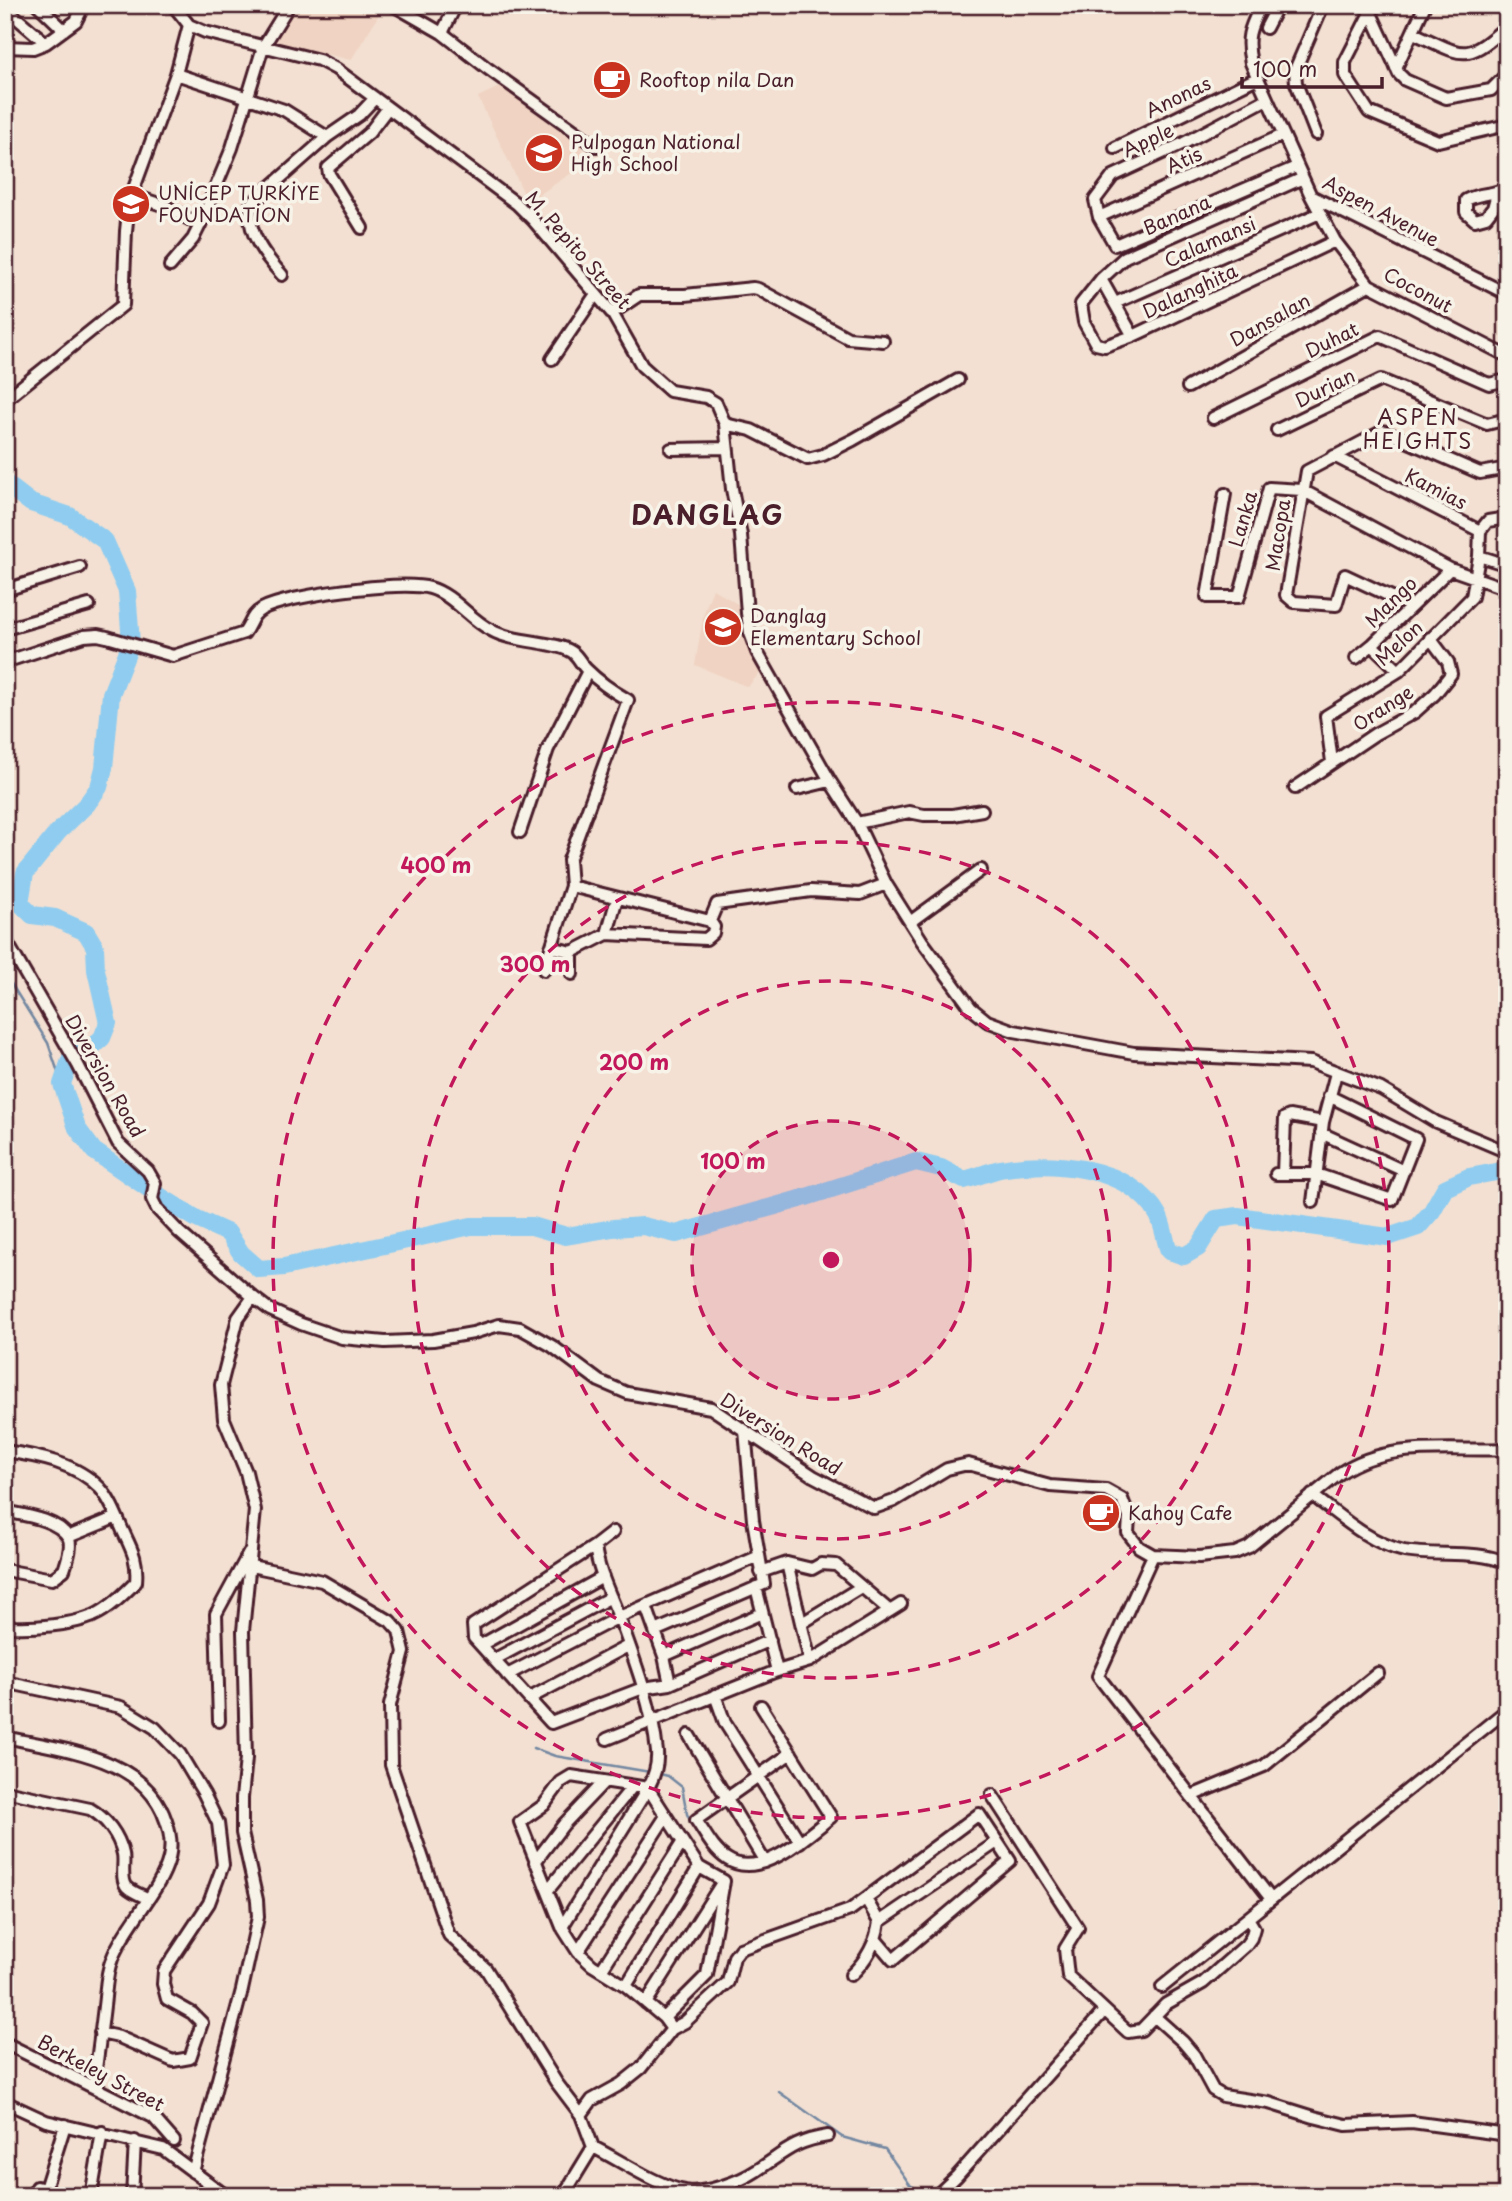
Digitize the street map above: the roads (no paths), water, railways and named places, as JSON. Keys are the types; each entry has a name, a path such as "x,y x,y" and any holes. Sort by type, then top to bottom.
{"street":[{"path":"38,5 64,30"},
{"path":"5,47 33,48 46,43 76,21 80,5"},
{"path":"5,400 123,305 126,231 132,195 176,74 190,25 173,5"},
{"path":"170,267 200,225 232,148 263,47 289,5"},
{"path":"443,33 456,5"},
{"path":"512,5 526,10"},
{"name":"Aspen Avenue","path":"1261,5 1248,31 1247,46 1257,78 1311,196 1507,295"},
{"path":"1266,28 1278,5"},
{"path":"1316,134 1296,83 1295,70 1323,5"},
{"path":"1396,68 1425,5"},
{"path":"401,7 443,33 486,68 596,146"},
{"path":"5,8 46,43"},
{"path":"1372,9 1396,68 1405,79 1446,98 1491,90 1507,75"},
{"path":"1372,9 1345,62 1345,75 1369,112 1438,141 1507,125"},
{"name":"M. Pepito Street","path":"190,25 205,32 319,60 336,69 517,204 612,313 642,366 670,391 706,397 716,403 726,435 741,536 750,632 757,652 830,782 857,823 886,884 971,1009 987,1021 1006,1028 1148,1054 1311,1062 1381,1089 1436,1122 1500,1149 1507,1149"},
{"path":"1413,33 1462,54 1483,47 1507,26"},
{"path":"176,74 284,110 327,137"},
{"name":"Anonas","path":"1115,148 1257,78"},
{"path":"282,275 267,258 253,231 250,207 253,200 327,137 359,115 376,98"},
{"name":"Apple","path":"1099,217 1096,200 1114,176 1267,99"},
{"path":"362,228 328,168 369,133 388,108"},
{"name":"Atis","path":"1099,217 1283,135"},
{"path":"1099,217 1115,245 1296,167"},
{"name":"Banana","path":"1081,304 1101,279 1125,257 1301,179"},
{"path":"1497,194 1507,187"},
{"path":"132,195 165,206 200,225"},
{"name":"Coconut","path":"1311,196 1335,242 1369,285 1507,356"},
{"name":"Calamansi","path":"1115,303 1320,213"},
{"name":"Dalanghita","path":"1081,304 1084,322 1096,344 1105,346 1133,337 1335,242"},
{"path":"1101,279 1133,337"},
{"name":"Dansalan","path":"1188,387 1369,285"},
{"path":"612,313 639,295 685,295 753,288 848,338 883,341"},
{"path":"552,359 597,294"},
{"name":"Duhat","path":"1213,418 1380,336 1489,384 1507,380"},
{"path":"671,449 751,430 808,459 853,440 958,380"},
{"name":"Durian","path":"1277,430 1381,380 1487,424 1507,419"},
{"path":"1302,490 1307,471 1383,431 1480,473 1507,468"},
{"name":"Kamias","path":"1334,456 1480,531 1479,556 1474,577"},
{"name":"Lanka","path":"1225,494 1207,597 1239,597 1269,488 1302,490 1450,569 1507,589"},
{"name":"Macopa","path":"1302,490 1286,595 1294,602 1336,605 1345,575 1411,606"},
{"path":"1480,531 1488,521 1507,519"},
{"path":"1488,521 1507,527"},
{"path":"1479,556 1507,565"},
{"path":"5,590 80,567"},
{"name":"Mango","path":"1356,658 1450,569"},
{"name":"Melon","path":"1332,762 1326,716 1399,671 1472,597 1474,577"},
{"path":"5,662 84,636 98,635 165,655 185,654 244,633 252,616 270,606 337,592 416,585 432,588 445,595 490,630 520,641 572,652 607,688 628,700 569,860 571,886 544,970"},
{"path":"5,629 89,605"},
{"name":"Orange","path":"1295,788 1375,734 1415,712 1435,694 1451,674 1448,662 1430,638"},
{"path":"1372,645 1399,671"},
{"path":"520,832 548,749 588,671"},
{"path":"797,789 830,782"},
{"path":"857,823 909,812 953,815 982,810"},
{"path":"910,922 982,870"},
{"path":"710,921 717,904 811,891 860,894 886,884"},
{"path":"551,947 572,952 607,934 706,939 713,933 714,927 710,921 571,886"},
{"path":"607,934 617,898"},
{"name":"Diversion Road","path":"5,939 73,1055 118,1143 148,1171 153,1189 152,1199 157,1209 178,1232 270,1310 342,1338 385,1342 433,1340 499,1325 520,1328 552,1346 599,1381 627,1393 710,1408 813,1476 874,1508 894,1501 947,1469 968,1464 1051,1486 1106,1490 1122,1499 1129,1517 1128,1533 1139,1547 1153,1555"},
{"path":"572,952 572,974"},
{"path":"1313,1202 1322,1128 1336,1073"},
{"path":"1329,1096 1416,1139 1404,1171 1392,1200 1316,1174 1279,1174 1285,1118 1290,1116 1322,1128 1404,1171"},
{"path":"193,2172 242,1990 258,1917 257,1900 242,1833 246,1758 243,1631 255,1510 246,1472 224,1419 221,1385 239,1318 253,1297"},
{"path":"655,1631 764,1584 757,1557 746,1430"},
{"path":"1271,1899 1098,1676 1153,1555 1199,1557 1235,1553 1261,1539 1351,1465 1398,1451 1436,1448 1507,1449"},
{"path":"5,1451 65,1465 102,1489 138,1563 136,1582 93,1616 36,1628 12,1627 5,1620"},
{"path":"1312,1495 1370,1537 1394,1548 1426,1554 1493,1557 1507,1563"},
{"path":"5,1511 56,1526 68,1537 69,1544 68,1561 64,1570 52,1579 5,1570"},
{"path":"68,1537 117,1517"},
{"path":"612,1532 595,1546 474,1625 474,1638 551,1723 643,1688 670,1684 770,1640"},
{"path":"562,1927 648,1788 657,1753 643,1688 603,1577 595,1546"},
{"path":"219,1721 216,1614 252,1548"},
{"path":"507,1675 619,1617 757,1557"},
{"path":"761,1572 787,1563 812,1569 821,1564 835,1565 890,1611"},
{"path":"787,1563 810,1661"},
{"path":"251,1566 323,1581 390,1621 400,1631 404,1652 390,1705 391,1765 449,1935 486,1969 556,2082 581,2115 593,2147 670,2188 689,2192 746,2178 806,2139 828,2136"},
{"path":"481,1645 603,1577"},
{"path":"756,1587 778,1671"},
{"path":"802,1623 861,1587"},
{"path":"495,1659 611,1597"},
{"path":"607,1739 715,1695 810,1661 901,1604"},
{"path":"646,1606 664,1656 670,1684"},
{"path":"664,1656 762,1613"},
{"path":"530,1698 628,1646"},
{"path":"1191,1796 1264,1766 1378,1673"},
{"path":"5,1682 121,1707 155,1728 180,1754 218,1823 223,1865 209,1903 164,1971 163,1984 167,1999 192,2013 201,2023 190,2058 173,2061 119,2037 100,2033"},
{"path":"715,1695 725,1723 800,1842"},
{"path":"761,1706 791,1753 831,1817 780,1856 765,1862 744,1865 727,1860 696,1821 791,1753"},
{"path":"1162,1987 1507,1710"},
{"path":"689,1735 765,1862"},
{"path":"5,1737 102,1760 125,1772 150,1792 162,1808 170,1831 169,1857 158,1882 111,1960 94,2086"},
{"path":"672,2029 664,2018 626,1986 592,1965 578,1952 562,1927 520,1822 544,1805 561,1782 571,1776 648,1788 699,1867 724,1881"},
{"path":"535,1862 564,1824 604,1782"},
{"path":"548,1890 633,1786"},
{"path":"5,1791 77,1806 100,1815 116,1836 123,1854 124,1881 127,1887 147,1898"},
{"path":"992,1795 1078,1928 1065,1949 1068,1976 1128,2032 1140,2029 1167,2004 1203,1983 1246,1945 1254,1928 1248,1918"},
{"path":"581,2115 592,2100 621,2084 641,2068 672,2029 685,2022 728,1982 734,1957 740,1949 850,1910 979,1814 1010,1861 893,1960 876,1940"},
{"path":"578,1952 666,1816"},
{"path":"879,1922 1011,1826"},
{"path":"602,1969 682,1843"},
{"path":"626,1986 699,1867"},
{"path":"646,2003 724,1881"},
{"path":"664,2018 707,1975 724,1881"},
{"path":"851,1975 861,1966 876,1940 879,1922 866,1899"},
{"path":"936,2196 957,2176 1104,2011"},
{"path":"1154,2016 1183,2042 1194,2055 1213,2090 1223,2096 1269,2103 1346,2125 1412,2122 1507,2135"},
{"name":"Berkeley Street","path":"5,2043 153,2117 174,2141"},
{"path":"5,2102 46,2121 102,2132 163,2149 226,2196"},
{"path":"32,2196 37,2186 49,2192 65,2125"},
{"path":"91,2196 102,2132"},
{"path":"132,2196 135,2141"},
{"path":"563,2196 593,2147"}],"waterway":[{"path":"5,483 31,503 70,516 105,541 127,591 131,643 111,694 104,768 99,787 25,873 20,903 32,915 55,918 86,932 95,947 96,970 108,1023 102,1038 94,1045 76,1052"},
{"path":"5,974 48,1043 62,1084"},
{"path":"71,1057 62,1084 77,1128 94,1151 161,1197 197,1219 228,1233 241,1253 259,1269 284,1267 471,1226 532,1226 566,1236 643,1226 676,1234 800,1199 916,1162 941,1168 964,1180 1000,1169 1042,1165 1065,1166 1109,1176 1129,1185 1145,1198 1160,1219 1169,1251 1184,1256 1198,1248 1216,1219 1238,1216 1388,1237 1418,1227 1432,1211 1445,1188 1469,1177 1507,1170"},
{"path":"533,1748 555,1756 650,1772"},
{"path":"656,1773 668,1776 682,1787 692,1825"},
{"path":"779,2092 842,2137 885,2149 911,2186 928,2194"}],"place":[{"name":"Rooftop nila Dan","path":"612,80"},
{"name":"Pulpogan National High School","path":"544,153"},
{"name":"UNİCEP TURKİYE FOUNDATİON","path":"131,204"},
{"name":"Danglag Elementary School","path":"723,627"},
{"name":"Kahoy Cafe","path":"1101,1513"}],"district":[{"name":"ASPEN HEIGHTS","path":"1418,430"},
{"name":"DANGLAG","path":"708,516"}]}
